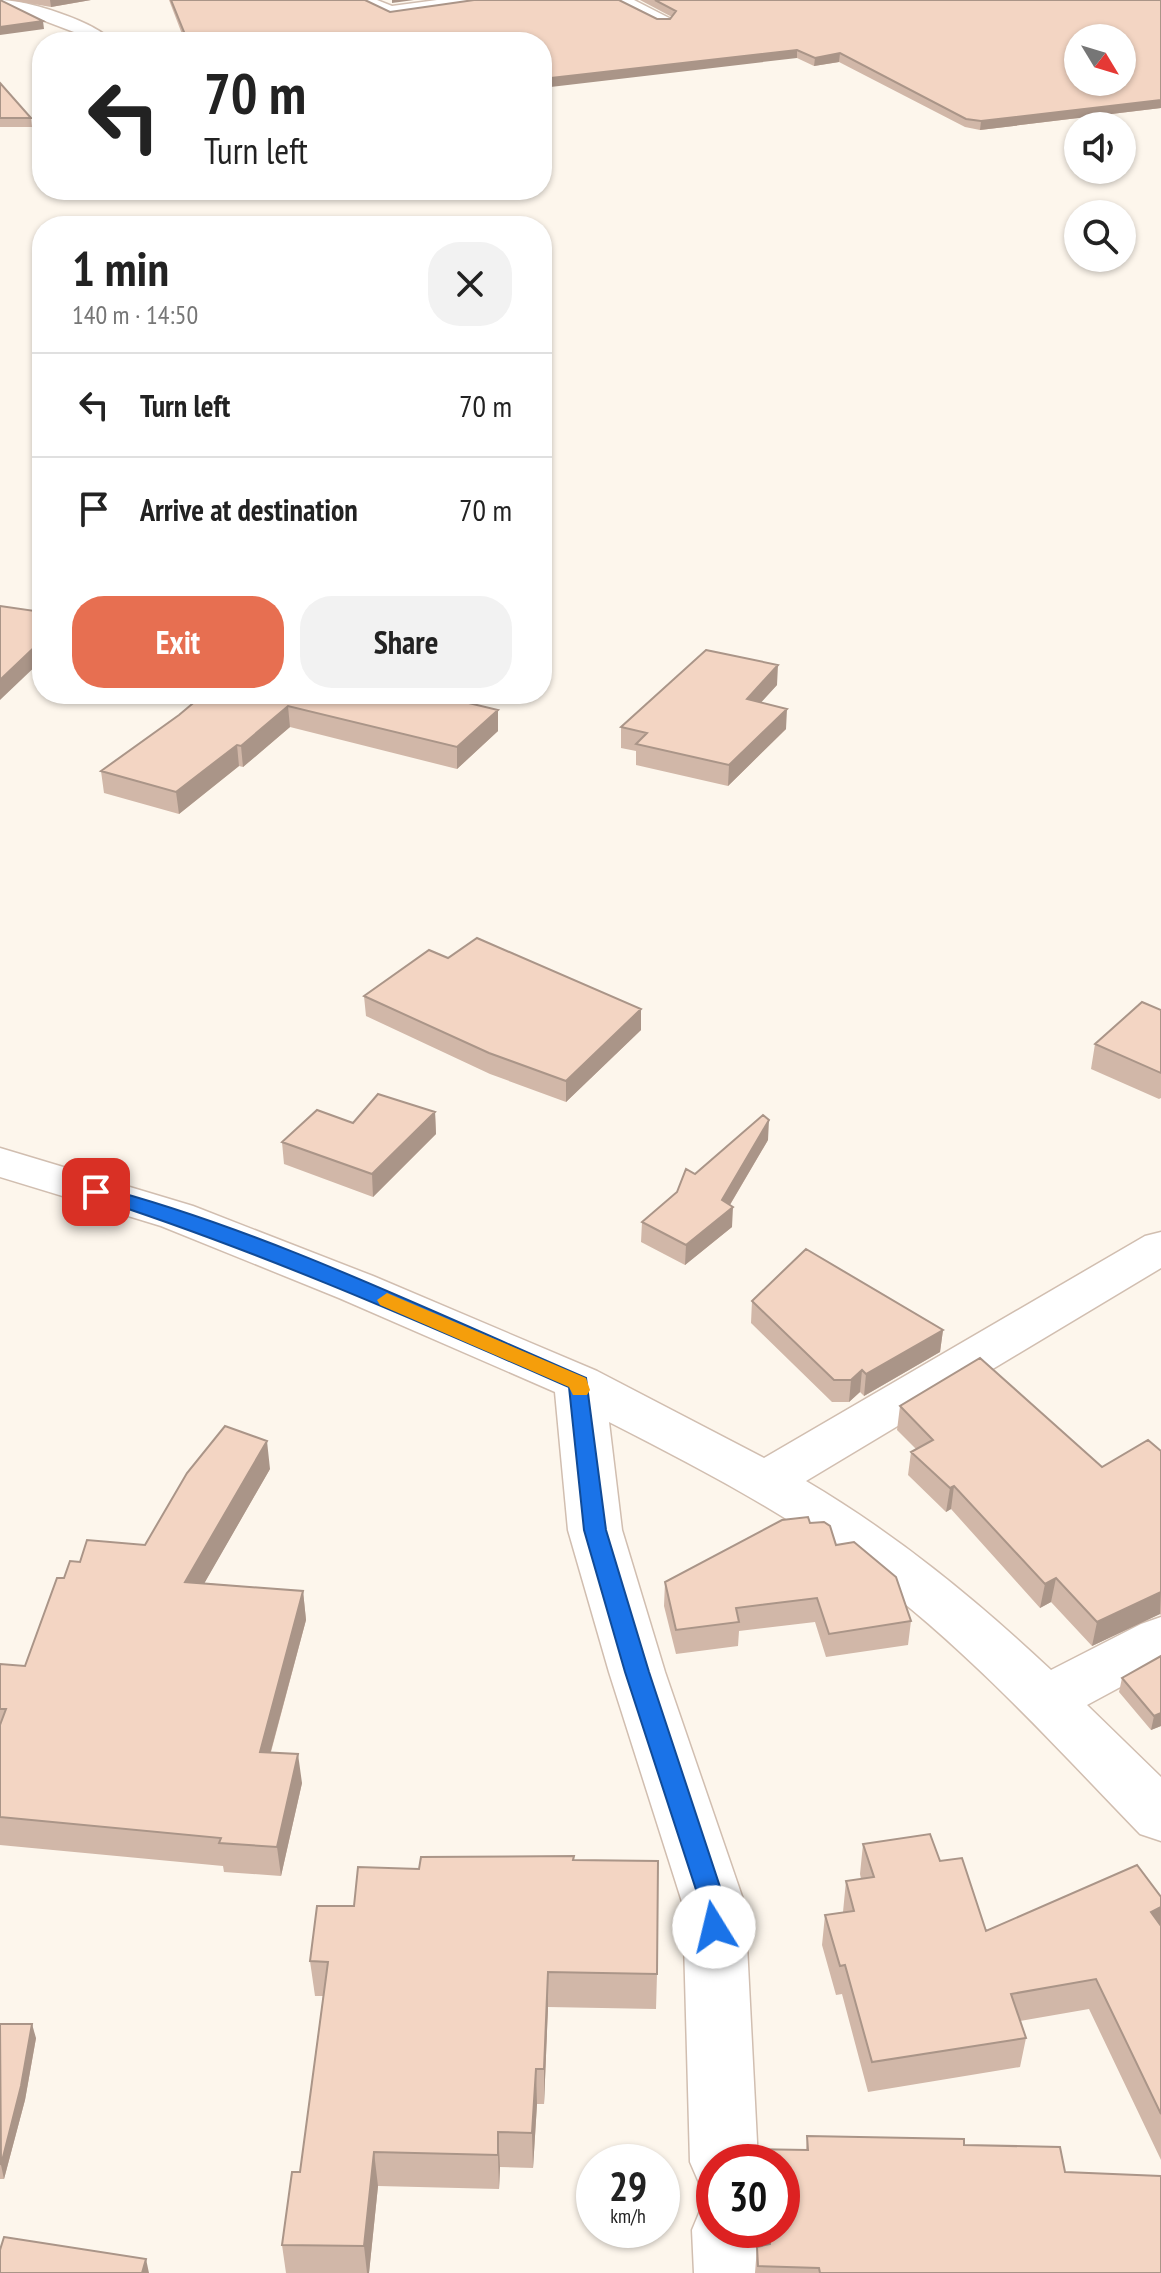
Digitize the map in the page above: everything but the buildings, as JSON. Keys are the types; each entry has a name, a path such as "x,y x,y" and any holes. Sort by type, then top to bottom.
{"street":[{"path":"5,0 87,32"},
{"path":"362,0 390,12 474,0"},
{"path":"619,0 664,20"},
{"path":"0,1162 177,1216 356,1287 579,1383 591,1392 767,1480 891,1563 1020,1673 1161,1816"},
{"path":"767,1480 1161,1247"},
{"path":"579,1383 595,1530 637,1672 714,1905 723,2144"},
{"path":"1045,1700 1161,1639"},
{"path":"728,2248 729,2273"}],"slow traffic":[{"path":"387,1300 579,1383 580,1390"}],"route":[{"path":"96,1192 203,1226 356,1287 579,1383 595,1530 637,1672 714,1905 714,1927"}]}
